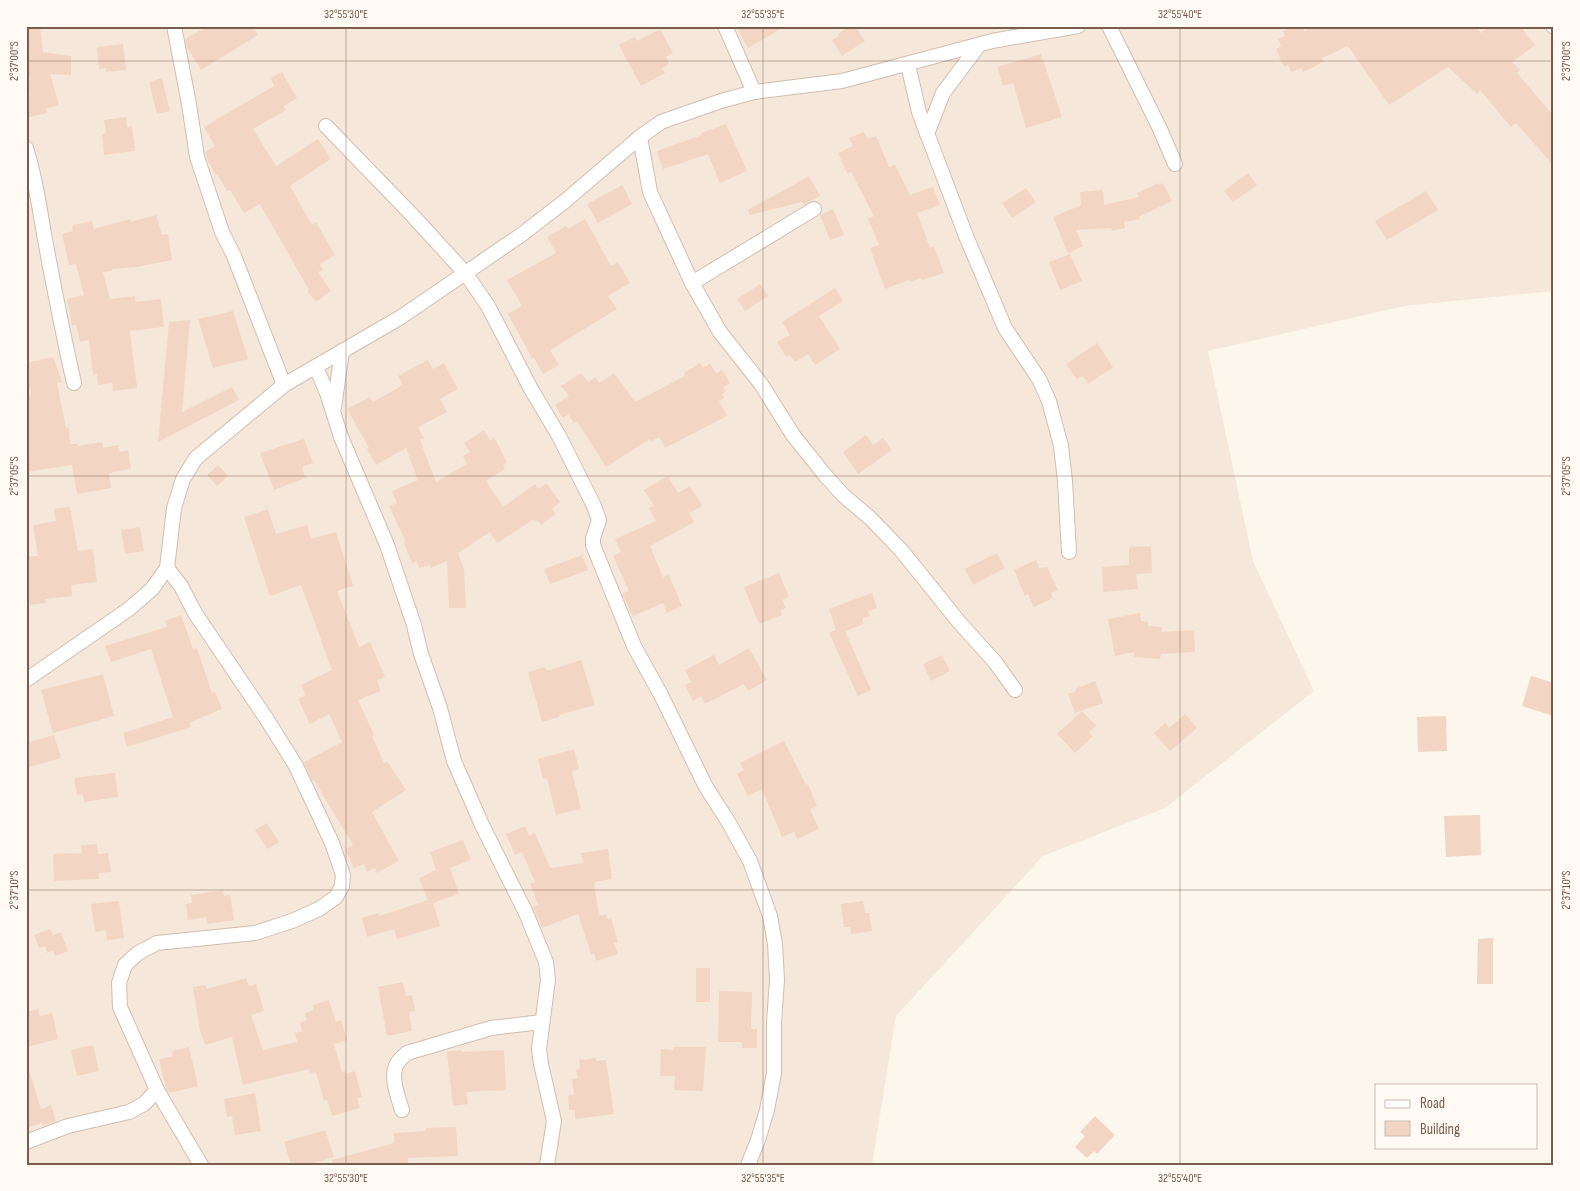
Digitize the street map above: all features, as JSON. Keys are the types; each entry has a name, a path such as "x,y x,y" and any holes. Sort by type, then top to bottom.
{"street":[{"path":"174,26 190,104 197,157 222,232 234,256 284,385"},
{"path":"725,26 754,92"},
{"path":"1030,26 1043,31"},
{"path":"26,680 128,609 152,589 167,568 174,508 183,480 196,458 284,385 401,317 522,235 640,137 661,122 721,101 754,92 842,81 979,45 1043,31 1078,26"},
{"path":"1109,26 1160,129 1175,164"},
{"path":"927,134 943,93 979,45"},
{"path":"908,65 919,112 966,236 1005,328 1039,379 1049,401 1061,446 1069,552"},
{"path":"326,126 466,274 488,306 531,389 559,436 594,506 599,520 593,538 594,545 634,646 661,695 706,788 729,823 750,861 770,916 775,944 777,980 774,1023 774,1073 767,1110 748,1165"},
{"path":"640,137 650,192 692,283 720,332 761,384 793,435 824,474 843,495 870,518 901,550 959,622 995,662 1015,690"},
{"path":"26,148 41,205 44,233 74,383"},
{"path":"692,283 814,209"},
{"path":"334,414 342,351"},
{"path":"316,367 341,437 387,544 440,708 454,761 482,825 526,912 546,962 548,980 540,1049 541,1064 554,1121 547,1165"},
{"path":"167,568 181,586 194,613 296,766 332,843 343,875 342,886 336,897 319,909 292,921 255,932 157,943 138,953 125,965 119,983 120,1008 157,1090 201,1165"},
{"path":"402,1110 394,1071 398,1062 407,1053 491,1028 542,1022"},
{"path":"26,1142 68,1126 129,1112 144,1104 157,1090"}],"shaded area":[{"path":"26,26 1554,26 1554,291 1404,306 1208,351 1253,561 1314,691 1165,808 1043,856 896,1016 872,1165 26,1165"}],"building":[{"path":"26,26 40,26 43,52 71,56 71,75 50,74 59,105 46,109 47,113 26,118 26,96 30,95 26,82 30,80 26,67"},
{"path":"208,26 253,26 258,35 201,70 186,45 185,39"},
{"path":"736,26 786,26 748,48"},
{"path":"850,26 855,26 865,41 842,56 832,40"},
{"path":"1293,26 1302,26 1304,31 1315,26 1476,26 1481,33 1490,26 1520,26 1535,45 1512,62 1520,70 1517,73 1554,116 1554,166 1516,123 1511,127 1480,90 1477,94 1448,67 1389,105 1348,46 1322,58 1324,62 1303,72 1301,68 1291,72 1288,65 1284,67 1276,49 1281,46 1278,39 1285,36 1283,31"},
{"path":"660,29 673,53 666,57 669,64 662,68 665,73 641,86 619,45 635,37 637,41"},
{"path":"123,44 126,70 106,72 106,68 99,69 97,47"},
{"path":"1041,54 1062,117 1026,128 1013,83 1003,86 997,67"},
{"path":"282,72 297,98 284,106 286,110 253,129 276,166 318,139 331,159 290,186 312,225 316,222 335,255 320,264 323,270 318,272 331,291 316,302 307,291 309,290 260,204 244,213 230,190 227,191 216,175 205,152 215,146 204,127 274,86 271,78"},
{"path":"162,78 170,111 157,114 149,82"},
{"path":"126,117 127,127 132,126 135,151 104,155 102,135 106,133 104,120"},
{"path":"726,124 747,171 720,183 708,154 663,169 657,151"},
{"path":"864,132 868,139 876,136 889,167 895,165 910,195 933,187 940,205 917,213 930,248 934,246 944,273 922,280 921,278 910,282 909,280 885,289 870,248 879,245 868,219 874,216 851,172 847,173 838,153 853,146 849,138"},
{"path":"1248,173 1257,185 1233,202 1224,191"},
{"path":"809,176 820,196 804,205 802,202 750,215 748,210"},
{"path":"1158,183 1159,185 1163,183 1172,201 1139,217 1140,219 1124,222 1125,228 1112,231 1111,228 1076,230 1083,246 1068,253 1053,217 1081,205 1080,192 1103,190 1104,205 1139,197 1137,193"},
{"path":"622,185 632,204 598,223 587,204"},
{"path":"1026,188 1036,202 1012,218 1002,203"},
{"path":"1426,191 1438,210 1387,240 1375,221"},
{"path":"833,209 844,235 830,240 820,215"},
{"path":"156,215 162,235 168,234 172,260 103,272 110,299 135,296 136,302 161,299 164,327 130,331 137,388 113,391 112,383 98,385 97,374 93,375 89,340 80,342 76,325 72,325 67,299 84,295 76,264 69,265 62,234 73,231 72,225 92,221 94,229 130,219 131,222"},
{"path":"585,219 611,266 618,262 630,283 608,296 617,309 550,350 559,365 543,374 508,314 522,306 507,280 556,253 547,237 566,226 568,229"},
{"path":"1070,254 1082,281 1060,290 1049,262"},
{"path":"760,284 768,296 745,311 737,299"},
{"path":"835,288 843,301 819,316 840,349 815,365 808,354 795,362 790,355 786,357 777,342 790,335 782,322"},
{"path":"233,311 248,359 213,368 198,319"},
{"path":"190,320 182,412 232,387 239,400 158,442 169,322"},
{"path":"1097,343 1113,367 1088,384 1083,376 1077,379 1066,364"},
{"path":"53,357 62,382 57,383 66,428 69,428 70,444 77,444 78,446 102,442 103,448 118,445 119,452 128,450 131,469 109,473 111,488 77,494 72,465 26,472 26,396 31,395 26,363"},
{"path":"428,360 433,369 444,363 458,389 440,399 447,412 418,427 424,438 420,440 436,482 467,464 463,456 470,452 464,443 484,430 490,440 494,437 507,462 503,465 505,469 486,481 503,507 535,484 539,489 546,483 560,502 552,509 556,514 541,525 538,520 535,522 533,520 497,543 490,532 458,553 464,569 466,608 449,608 447,561 431,568 430,565 419,568 417,561 412,563 404,543 406,542 389,506 397,503 392,491 418,480 406,448 376,465 367,449 369,448 347,409 370,397 373,402 403,385 398,376"},
{"path":"700,363 703,368 710,364 716,373 722,370 730,383 723,387 726,391 722,394 724,398 719,401 727,416 665,448 660,437 651,441 650,439 606,467 577,421 574,423 568,414 563,418 555,405 569,396 561,386 581,373 588,382 596,377 599,383 614,373 635,402 685,376 684,373"},
{"path":"866,435 873,445 883,438 892,450 858,474 843,452"},
{"path":"304,439 313,463 302,467 306,478 274,490 260,453"},
{"path":"218,465 228,476 217,486 207,475"},
{"path":"668,476 678,493 690,486 702,506 689,513 694,522 650,546 663,577 669,575 682,606 667,613 663,603 633,616 622,594 629,591 613,556 621,552 615,539 656,521 649,508 654,506 644,490"},
{"path":"70,507 78,551 93,549 97,582 71,585 72,596 45,599 46,603 30,605 26,557 38,556 33,525 56,521 54,509"},
{"path":"268,509 276,534 307,525 311,539 336,532 353,586 337,591 359,647 370,642 385,677 377,680 381,691 358,700 384,763 387,761 406,790 372,812 399,861 377,873 375,868 367,872 364,864 354,868 345,850 353,845 314,780 312,781 304,762 342,742 329,714 310,724 298,699 306,695 301,685 332,670 301,585 270,596 244,517"},
{"path":"140,527 144,551 125,554 121,530"},
{"path":"1151,546 1152,573 1136,574 1138,589 1103,592 1102,567 1129,565 1129,547"},
{"path":"997,553 1005,568 973,585 965,569"},
{"path":"582,555 588,570 550,584 544,569"},
{"path":"1036,560 1039,568 1047,567 1058,590 1051,593 1053,598 1034,607 1028,594 1025,596 1014,570"},
{"path":"779,573 789,597 782,600 786,608 780,610 782,615 759,624 744,587"},
{"path":"872,593 877,608 868,611 870,616 862,619 864,624 845,631 871,690 858,696 829,633 836,630 829,609"},
{"path":"1140,613 1141,621 1148,622 1148,626 1162,627 1162,632 1194,630 1195,652 1161,654 1160,659 1134,657 1134,652 1115,656 1108,619"},
{"path":"181,615 193,649 197,648 212,693 215,692 222,709 189,723 191,727 127,747 123,733 173,717 151,649 111,662 105,646 167,627 165,621"},
{"path":"749,648 767,680 748,691 744,684 705,704 701,696 693,701 685,685 691,682 685,670 714,655 719,665"},
{"path":"942,655 950,671 931,681 923,664"},
{"path":"581,660 595,705 542,722 528,672 545,667 547,671"},
{"path":"103,674 114,716 53,733 41,690"},
{"path":"1531,676 1554,683 1554,716 1522,706"},
{"path":"1095,681 1103,703 1075,713 1068,694"},
{"path":"1082,711 1096,726 1089,732 1093,736 1075,753 1057,734"},
{"path":"1185,714 1197,728 1170,751 1154,733 1165,723 1169,728"},
{"path":"1446,716 1447,751 1418,752 1417,717"},
{"path":"54,735 61,758 26,768 26,743"},
{"path":"784,741 806,785 808,784 817,806 810,809 819,829 797,839 794,832 782,837 762,789 748,796 737,774 744,770 740,763"},
{"path":"574,749 579,769 572,771 581,809 556,815 547,778 543,779 538,759"},
{"path":"115,773 118,797 84,802 83,794 77,795 74,778"},
{"path":"1480,815 1481,855 1446,857 1444,816"},
{"path":"267,823 279,842 267,849 255,830"},
{"path":"525,826 529,835 535,833 550,868 583,863 581,853 608,849 612,879 594,882 599,916 606,914 608,919 611,918 618,942 614,943 618,954 596,961 594,953 591,954 578,914 542,928 533,907 538,905 530,884 535,882 522,852 515,855 506,834"},
{"path":"463,840 471,860 450,868 459,894 433,903 440,926 397,939 394,929 367,937 362,918 378,913 379,916 428,900 419,878 436,870 430,852"},
{"path":"97,844 98,854 108,853 111,872 98,873 99,879 54,881 53,854 82,853 81,845"},
{"path":"223,890 224,896 230,895 234,920 207,924 206,917 188,920 186,904 192,903 191,895"},
{"path":"119,901 124,938 107,940 106,930 95,932 91,904"},
{"path":"863,901 865,913 869,913 872,931 851,934 850,927 844,927 841,904"},
{"path":"50,929 53,935 61,932 68,951 55,956 53,950 47,953 45,946 39,948 34,935"},
{"path":"1493,938 1493,984 1477,984 1478,939"},
{"path":"696,968 710,968 710,1002 696,1002"},
{"path":"246,978 249,986 256,984 264,1011 251,1015 263,1050 297,1042 295,1033 302,1031 300,1023 307,1020 305,1013 314,1010 313,1005 329,1000 336,1022 341,1020 347,1040 334,1044 342,1072 345,1071 346,1074 355,1071 362,1097 357,1098 360,1108 332,1116 327,1100 324,1101 316,1072 310,1073 309,1069 243,1085 232,1037 205,1045 200,1031 193,987 206,985 207,989"},
{"path":"403,982 406,996 412,995 415,1011 409,1012 412,1031 387,1036 378,987"},
{"path":"719,991 752,992 751,1029 757,1029 757,1048 742,1048 742,1042 718,1042"},
{"path":"38,1009 40,1016 52,1013 58,1039 26,1047 26,1012"},
{"path":"93,1045 99,1071 77,1076 71,1050"},
{"path":"189,1047 198,1086 169,1093 159,1059 173,1056 172,1051"},
{"path":"673,1047 706,1047 703,1091 674,1090 675,1076 660,1076 661,1049 673,1050"},
{"path":"462,1050 462,1052 504,1050 506,1090 466,1092 468,1104 453,1106 447,1052"},
{"path":"596,1058 596,1061 606,1060 614,1114 575,1119 575,1110 569,1110 568,1096 574,1095 572,1079 578,1078 576,1070 580,1069 579,1060"},
{"path":"30,1073 41,1109 51,1105 56,1121 43,1126 42,1123 26,1128 26,1074"},
{"path":"255,1093 261,1131 235,1135 232,1116 227,1117 224,1099"},
{"path":"1095,1116 1115,1135 1097,1154 1094,1151 1087,1158 1075,1147 1085,1136 1080,1132"},
{"path":"456,1127 458,1156 408,1158 408,1165 333,1165 332,1160 394,1143 394,1133 426,1131 426,1128"},
{"path":"325,1130 334,1157 308,1165 291,1165 284,1142"}]}
